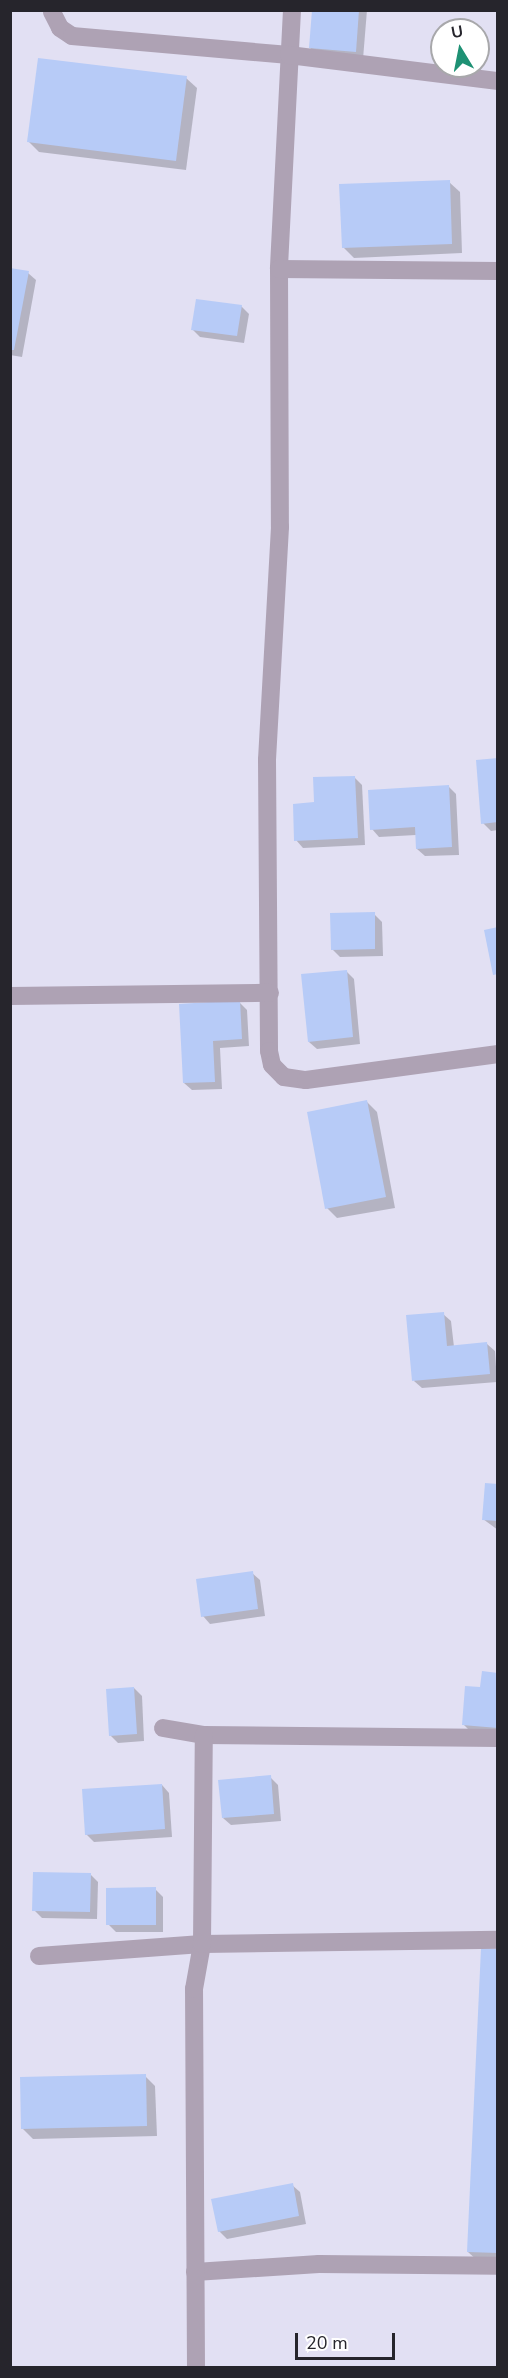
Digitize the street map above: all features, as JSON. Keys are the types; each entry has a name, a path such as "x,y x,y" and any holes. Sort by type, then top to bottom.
{"street":[{"path":"291,10 279,269 280,527 267,760 269,1051 273,1065 284,1077 306,1080 498,1054"},
{"path":"52,12 60,28 72,36 289,55 498,81"},
{"path":"279,269 498,270"},
{"path":"10,996 270,993"},
{"path":"162,1728 204,1736 498,1738"},
{"path":"196,2367 194,1989 202,1944 204,1736"},
{"path":"39,1956 202,1944 498,1940"},
{"path":"195,2272 319,2264 498,2266"}],"building":[{"path":"312,10 359,10 356,52 309,48"},
{"path":"38,58 187,76 176,161 27,142"},
{"path":"450,180 452,244 342,248 339,184"},
{"path":"10,268 29,271 14,350 10,350"},
{"path":"196,299 242,305 237,336 191,330"},
{"path":"498,758 498,822 481,824 476,760"},
{"path":"355,776 358,838 294,841 293,804 314,802 313,777"},
{"path":"449,785 452,847 416,849 415,827 370,830 368,790"},
{"path":"375,912 375,949 331,950 330,913"},
{"path":"498,927 498,974 493,975 484,930"},
{"path":"347,970 353,1037 308,1042 301,974"},
{"path":"240,1000 242,1039 213,1041 215,1082 183,1083 179,1004"},
{"path":"367,1100 386,1197 325,1209 307,1112"},
{"path":"444,1312 447,1346 487,1342 490,1374 412,1381 406,1315"},
{"path":"485,1483 498,1484 498,1521 482,1520"},
{"path":"253,1571 258,1609 201,1617 196,1579"},
{"path":"482,1671 498,1673 498,1728 462,1725 465,1686 480,1687"},
{"path":"134,1687 137,1734 109,1736 106,1689"},
{"path":"271,1775 274,1814 222,1818 218,1780"},
{"path":"162,1784 165,1829 85,1835 82,1789"},
{"path":"33,1872 91,1873 90,1912 32,1911"},
{"path":"156,1887 156,1925 106,1925 106,1888"},
{"path":"481,1948 498,1949 498,2253 467,2252"},
{"path":"146,2074 147,2126 21,2129 20,2077"},
{"path":"293,2183 299,2216 218,2232 211,2199"}]}
